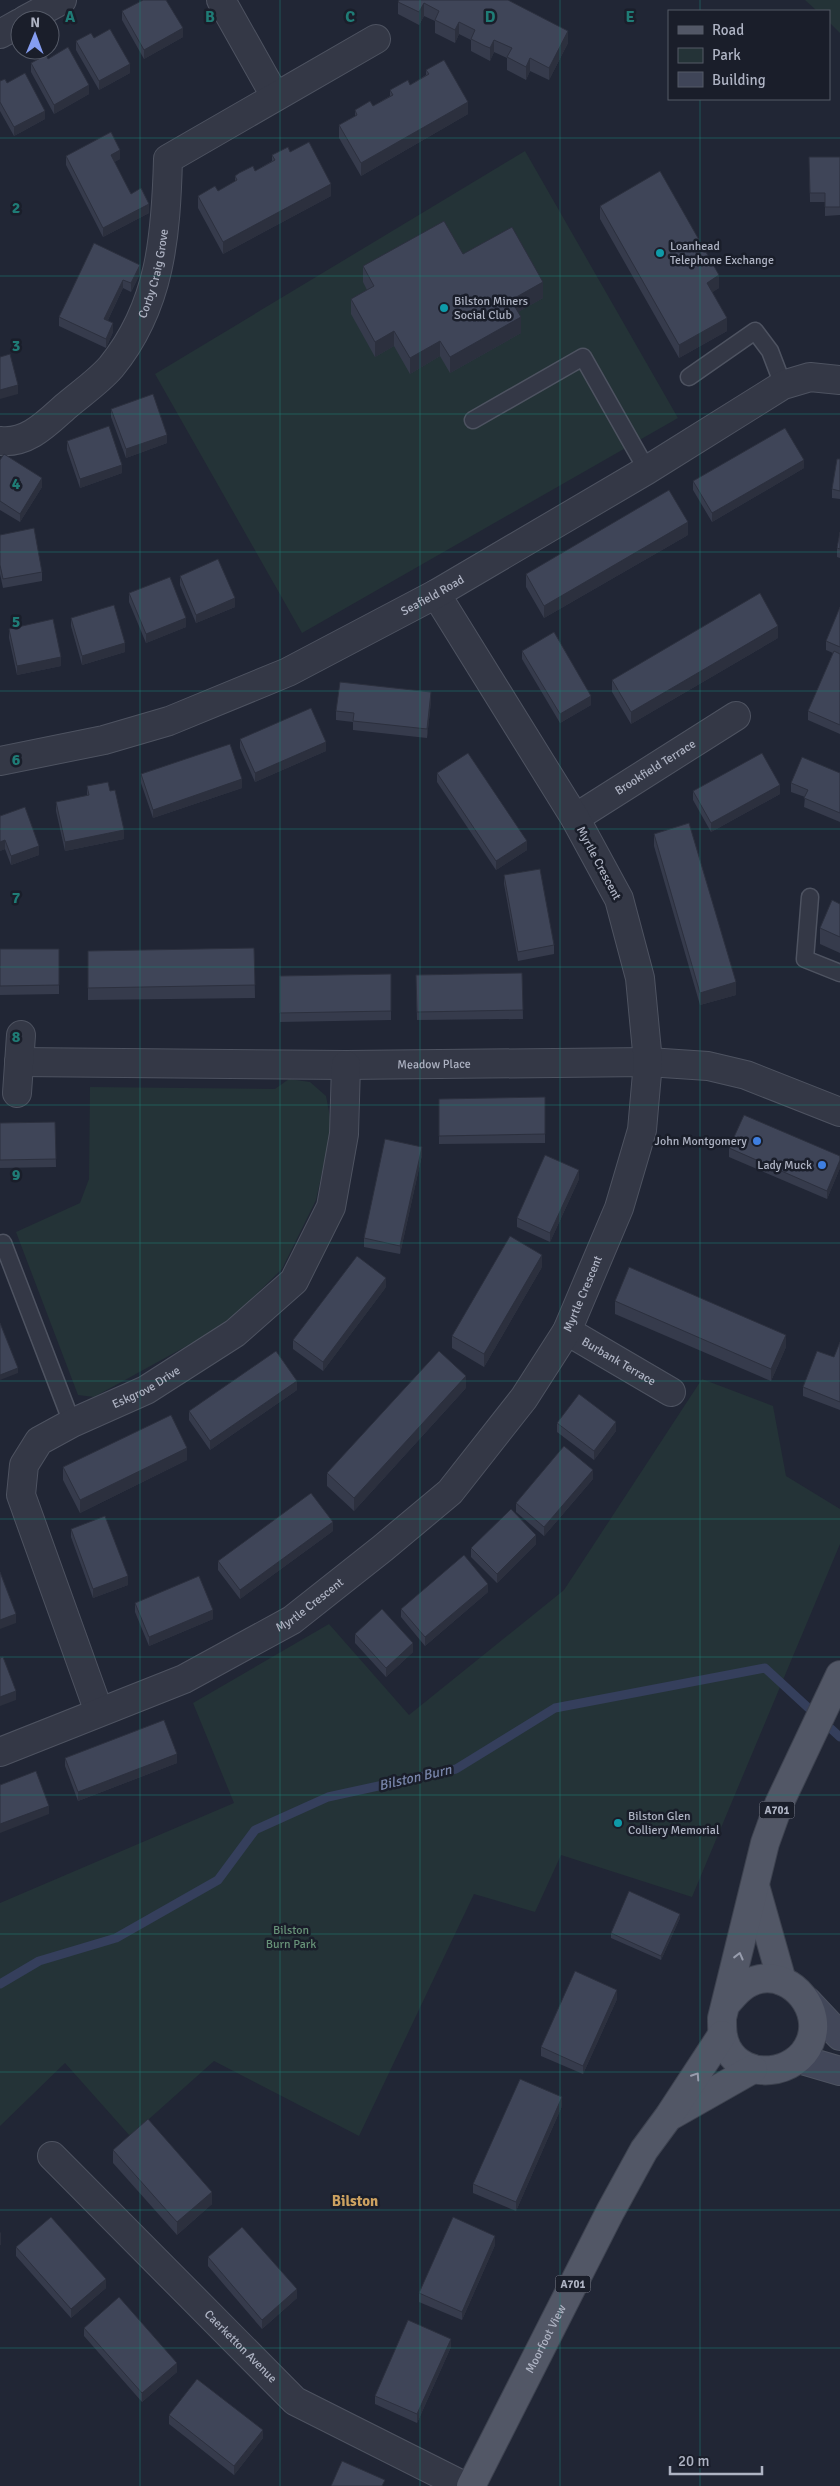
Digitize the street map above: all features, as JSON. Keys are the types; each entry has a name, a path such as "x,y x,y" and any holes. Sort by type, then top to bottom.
{"main road":[{"name":"A701","path":"727,2003 765,1843 840,1675"},
{"name":"A701","path":"756,1887 782,1982"},
{"path":"807,2001 814,2020 810,2041 799,2059 785,2068 769,2072 753,2069 739,2062 728,2050 722,2035 722,2018 727,2003 741,1987 761,1979 782,1982 796,1989 840,2036"},
{"name":"Moorfoot View","path":"471,2486 610,2212 644,2150 669,2116 722,2035"},
{"path":"799,2059 840,2071"},
{"name":"Moorfoot View","path":"669,2116 753,2069"}],"street":[{"path":"44,10 62,0"},
{"path":"221,0 276,96"},
{"name":"Corby Craig Grove","path":"0,441 10,442 31,436 109,369 131,340 147,308 160,264 167,200 168,159 376,38"},
{"name":"Seafield Road","path":"0,761 104,740 168,721 288,672 436,594 647,470 783,385 810,377 840,380"},
{"name":"Myrtle Crescent","path":"0,1752 184,1679 292,1620 450,1492 524,1398 567,1331 621,1199 642,1130 648,1062 640,978 619,899 575,818 436,594"},
{"name":"Brookfield Terrace","path":"575,818 736,716"},
{"path":"17,1093 21,1035"},
{"name":"Meadow Place","path":"19,1062 346,1065 648,1062 708,1066 746,1076 840,1112"},
{"name":"Eskgrove Drive","path":"99,1712 21,1496 24,1465 39,1442 72,1422 146,1390 235,1333 294,1281 331,1207 344,1134 346,1065"},
{"name":"Burbank Terrace","path":"567,1331 671,1392"},
{"name":"Caerketton Avenue","path":"52,2156 295,2400 464,2486"}],"lane":[{"path":"689,377 755,331 770,351 783,385"},
{"path":"473,420 583,357 647,470"},
{"path":"810,897 805,959 840,973"},
{"path":"3,1243 72,1422"}],"green space":[{"path":"805,0 840,0 840,33 830,23 830,10 816,10"},
{"path":"525,151 678,418 302,633 155,374"},
{"path":"289,1079 310,1082 326,1096 332,1127 316,1200 282,1269 225,1325 94,1397 78,1395 16,1232 80,1203 89,1179 90,1087 275,1089"},
{"name":"Bilston Burn Park","path":"702,1379 773,1406 786,1476 840,1509 840,1544 692,1897 561,1855 535,1912 474,1894 359,2136 214,2061 130,2136 65,2063 0,2126 0,1903 234,1803 193,1703 329,1624 409,1715 564,1590"}],"building":[{"path":"143,0 166,0 183,28 144,50 122,11"},
{"path":"399,0 508,0 568,31 549,68 530,58 526,67 507,57 512,48 494,40 490,48 485,46 471,39 475,30 459,22 455,30 435,20 439,11 424,3 419,12 398,2"},
{"path":"110,29 130,64 99,81 76,41 91,33 94,38"},
{"path":"68,47 89,85 54,105 31,63 37,60 60,60 60,52"},
{"path":"444,60 468,102 361,163 339,125 357,115 355,110 370,101 373,106 393,95 390,90 408,80 410,85 429,74 426,70"},
{"path":"25,73 45,111 14,127 0,102 0,81 5,79 7,83"},
{"path":"111,132 120,150 111,155 131,194 141,188 149,204 103,228 66,156"},
{"path":"309,142 331,184 223,242 198,196 215,186 218,191 237,180 235,176 239,173 253,166 255,171 275,160 272,155 288,147 290,152"},
{"path":"809,157 840,157 840,207 825,207 825,193 810,193"},
{"name":"Loanhead Telephone Exchange","path":"660,171 719,275 707,283 727,318 679,345 600,206"},
{"name":"Bilston Miners Social Club","path":"444,221 463,254 512,227 543,282 511,300 521,317 450,357 440,341 410,358 394,331 375,342 351,299 374,286 363,266"},
{"path":"94,243 140,265 131,283 123,280 104,319 113,323 106,339 59,317"},
{"path":"10,354 18,385 0,390 0,357"},
{"path":"153,394 167,435 126,449 111,409"},
{"path":"109,426 122,465 80,479 67,441"},
{"path":"785,428 804,460 712,513 693,481"},
{"path":"4,454 42,478 20,514 0,501 0,460"},
{"path":"837,459 840,459 840,491 832,489"},
{"path":"669,490 688,522 544,606 526,574"},
{"path":"34,528 42,572 3,579 0,565 0,535"},
{"path":"840,532 840,549 837,548"},
{"path":"218,559 235,598 196,615 180,576"},
{"path":"170,577 186,618 146,634 129,593"},
{"path":"760,593 778,626 631,712 612,680"},
{"path":"114,605 125,643 82,656 71,618"},
{"path":"840,607 840,647 826,641"},
{"path":"53,619 61,657 17,666 9,629"},
{"path":"554,632 591,696 560,714 522,651"},
{"path":"834,651 840,654 840,725 808,711"},
{"path":"340,682 431,692 427,729 353,721 354,713 336,711"},
{"path":"311,708 326,742 255,773 240,739"},
{"path":"230,744 242,779 153,810 141,774"},
{"path":"468,753 527,841 496,861 437,773"},
{"path":"762,753 780,785 711,823 693,791"},
{"path":"802,757 840,773 840,813 804,798 808,790 791,783"},
{"path":"108,782 110,791 115,790 124,830 65,842 56,802 89,795 87,786"},
{"path":"25,807 39,846 11,856 5,840 0,842 0,816"},
{"path":"689,823 736,982 700,993 654,834"},
{"path":"540,869 554,945 518,952 504,875"},
{"path":"832,900 840,904 840,937 820,928"},
{"path":"254,948 255,985 88,988 88,951"},
{"path":"0,949 59,949 59,985 0,986"},
{"path":"522,973 523,1010 417,1012 416,975"},
{"path":"391,974 391,1011 280,1013 280,976"},
{"path":"545,1097 545,1134 439,1136 439,1099"},
{"path":"744,1115 840,1156 827,1191 729,1148"},
{"path":"55,1122 56,1159 0,1160 0,1123"},
{"path":"385,1139 422,1147 400,1246 364,1238"},
{"path":"545,1155 579,1170 550,1233 517,1218"},
{"path":"510,1236 542,1255 484,1354 452,1336"},
{"path":"357,1256 386,1278 323,1362 293,1340"},
{"path":"629,1267 786,1335 771,1369 615,1301"},
{"path":"0,1323 18,1368 0,1375"},
{"path":"840,1342 840,1402 803,1387 817,1351 834,1357"},
{"path":"276,1351 297,1381 210,1441 189,1411"},
{"path":"439,1351 466,1376 354,1498 327,1473"},
{"path":"579,1394 616,1422 594,1451 557,1423"},
{"path":"171,1415 187,1448 80,1500 63,1467"},
{"path":"564,1446 593,1470 544,1527 516,1503"},
{"path":"311,1493 333,1522 240,1590 218,1561"},
{"path":"511,1509 536,1535 497,1574 471,1548"},
{"path":"105,1516 128,1576 93,1589 71,1529"},
{"path":"464,1555 488,1584 425,1637 401,1609"},
{"path":"0,1572 16,1614 0,1620"},
{"path":"199,1576 213,1610 149,1637 135,1603"},
{"path":"382,1609 413,1643 386,1668 355,1634"},
{"path":"3,1657 16,1691 0,1697 0,1658"},
{"path":"164,1720 177,1754 78,1792 65,1758"},
{"path":"36,1771 49,1806 0,1824 0,1785"},
{"path":"629,1891 680,1914 661,1956 611,1933"},
{"path":"575,1971 617,1990 583,2066 541,2047"},
{"path":"520,2079 562,2097 516,2202 473,2184"},
{"path":"148,2119 212,2192 177,2222 113,2150"},
{"path":"51,2217 106,2279 71,2309 16,2247"},
{"path":"453,2217 495,2236 462,2312 419,2293"},
{"path":"242,2227 297,2289 262,2320 208,2257"},
{"path":"119,2297 177,2363 142,2393 84,2328"},
{"path":"408,2320 451,2339 417,2414 375,2396"},
{"path":"197,2379 263,2430 234,2466 169,2415"},
{"path":"342,2461 385,2480 382,2486 331,2486"}],"waterway":[{"name":"Bilston Burn","path":"0,1984 39,1961 116,1938 218,1880 255,1830 328,1797 456,1769 555,1708 765,1668 840,1737"}],"place":[{"name":"Loanhead Telephone Exchange","path":"660,253"},
{"name":"Bilston Miners Social Club","path":"444,308"},
{"name":"John Montgomery","path":"757,1141"},
{"name":"Lady Muck","path":"822,1165"},
{"name":"Bilston Glen Colliery Memorial","path":"618,1823"}],"district":[{"name":"Bilston","path":"355,2201"}]}
